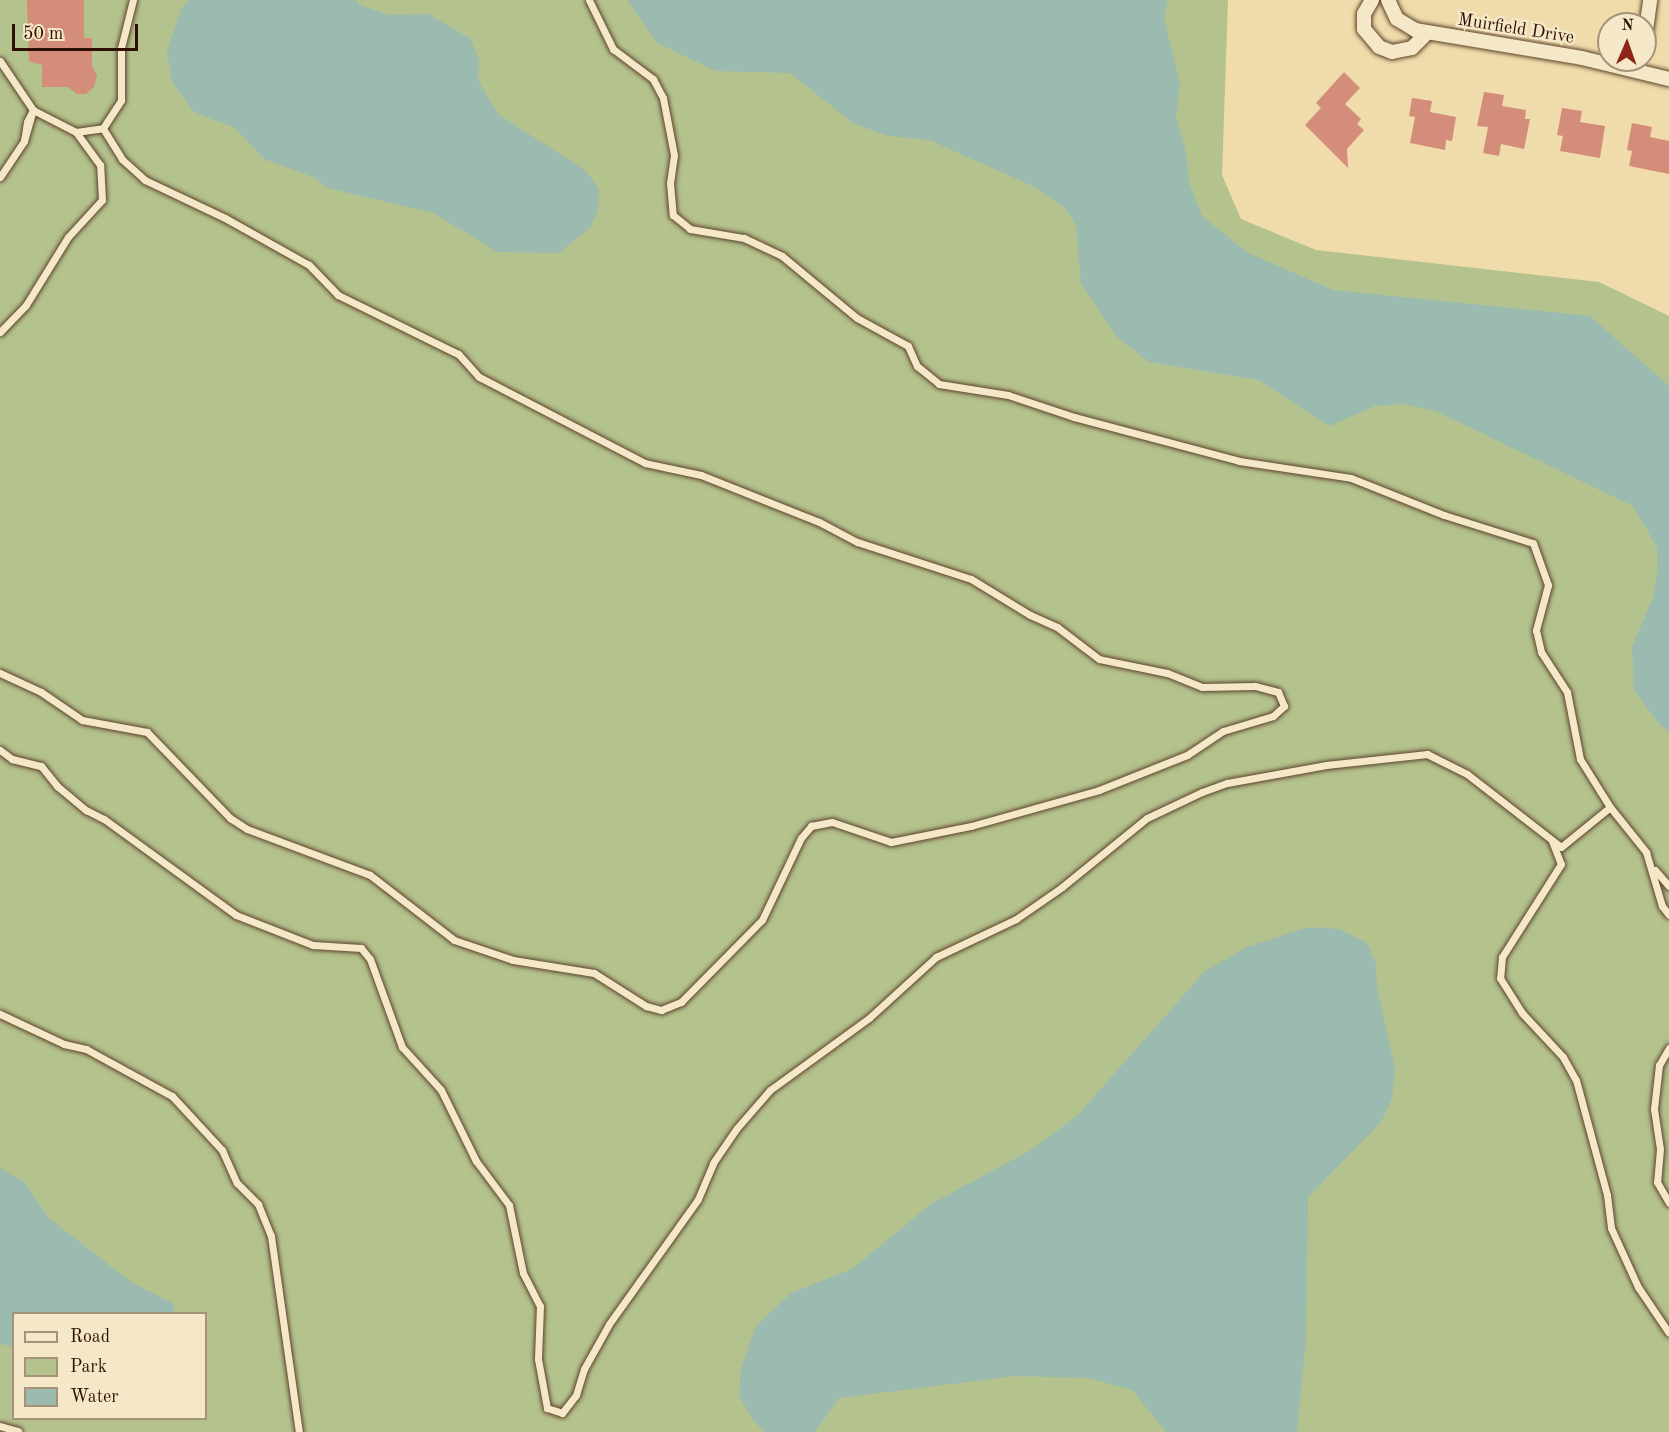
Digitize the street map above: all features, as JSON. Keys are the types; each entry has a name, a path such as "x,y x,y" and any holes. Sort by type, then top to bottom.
{"street":[{"path":"1372,0 1364,14 1364,28 1379,47 1392,52 1412,48 1427,33"},
{"name":"Muirfield Drive","path":"1388,0 1404,26 1427,33 1597,60"},
{"name":"Muirfield Drive","path":"1654,72 1669,79"}],"lane":[{"path":"76,132 103,128 121,100 121,48 133,0"},
{"path":"589,0 613,49 653,79 663,98 674,155 670,183 673,215 690,229 744,238 782,256 857,318 908,346 917,366 939,384 1008,395 1063,414 1239,461 1351,478 1444,515 1533,543 1548,585 1536,630 1541,652 1567,692 1580,759 1610,807 1631,830 1654,868 1669,886"},
{"path":"0,61 33,110 76,132 100,165 102,200 68,237 26,305 0,332"},
{"path":"0,177 24,141 33,110"},
{"path":"0,673 41,692 82,720 147,732 230,818 247,829 370,875 454,940 513,960 594,973 646,1006 661,1010 681,1002 762,920 801,838 811,826 832,822 891,842 971,826 1099,790 1187,755 1223,731 1273,716 1284,706 1278,692 1255,686 1202,687 1167,673 1099,659 1057,627 971,579 857,542 819,522 701,475 645,463 479,377 458,354 338,295 309,265 225,218 145,180 122,159 103,128"},
{"path":"0,750 12,759 41,766 57,786 86,810 104,819 236,915 313,945 360,948 370,959 402,1047 441,1090 476,1161 509,1205 523,1274 540,1306 538,1359 547,1408 562,1413 576,1395 584,1369 609,1324 698,1199 713,1162 737,1128 770,1090 869,1018 936,957 1016,919 1062,887 1147,818 1227,783 1326,765 1427,754 1467,774 1561,847 1610,807"},
{"path":"1552,840 1561,864 1502,957 1500,978 1522,1013 1563,1057 1576,1080 1607,1195 1611,1228 1638,1287 1669,1333"},
{"path":"1654,868 1662,906 1669,915"},
{"path":"0,1014 64,1044 86,1049 172,1096 222,1150 237,1183 258,1204 271,1236 299,1432"},
{"path":"1669,1048 1659,1065 1654,1109 1660,1149 1657,1182 1669,1203"},
{"path":"0,1426 18,1431"}],"green space":[{"path":"0,0 1228,0 1222,175 1241,219 1316,250 1599,282 1669,316 1669,1432 0,1432"}],"water":[{"path":"190,0 356,0 360,5 389,15 428,14 471,39 479,61 478,80 498,114 586,171 599,190 598,209 591,227 559,253 497,252 434,213 327,188 316,178 264,159 235,128 194,112 172,82 167,50 182,8"},
{"path":"627,0 1168,0 1164,18 1180,84 1176,116 1186,152 1189,182 1202,216 1248,253 1333,290 1590,316 1669,386 1669,731 1660,725 1634,690 1632,647 1654,595 1657,547 1633,506 1436,411 1403,404 1375,406 1330,426 1258,380 1149,362 1116,336 1081,283 1076,226 1065,208 1035,187 929,140 888,136 853,123 790,73 716,71 657,43"},
{"path":"1309,927 1339,929 1367,943 1376,964 1377,987 1395,1069 1392,1099 1381,1122 1308,1197 1306,1337 1297,1432 1166,1432 1132,1390 1088,1378 1016,1376 839,1398 815,1432 765,1432 753,1420 739,1396 741,1368 756,1326 791,1293 852,1269 931,1204 1031,1150 1077,1116 1205,971 1247,947"},
{"path":"0,1168 24,1182 49,1218 131,1282 174,1304 174,1312 12,1312 12,1346 0,1344"}],"building":[{"path":"27,0 84,0 84,38 92,38 92,66 97,76 94,87 86,94 77,94 68,87 42,87 42,65 29,61"},
{"path":"1344,72 1360,88 1345,104 1361,119 1357,124 1364,130 1347,149 1348,168 1305,125 1321,108 1316,103"},
{"path":"1484,92 1504,95 1502,106 1526,110 1525,119 1530,119 1524,149 1501,144 1499,156 1483,153 1488,127 1477,126"},
{"path":"1412,98 1432,101 1430,112 1456,117 1452,141 1446,140 1445,150 1410,143 1415,117 1409,116"},
{"path":"1562,108 1582,111 1580,122 1605,126 1600,158 1560,151 1563,136 1557,135"},
{"path":"1632,123 1652,127 1650,137 1669,141 1669,174 1629,166 1632,151 1627,150"}]}
